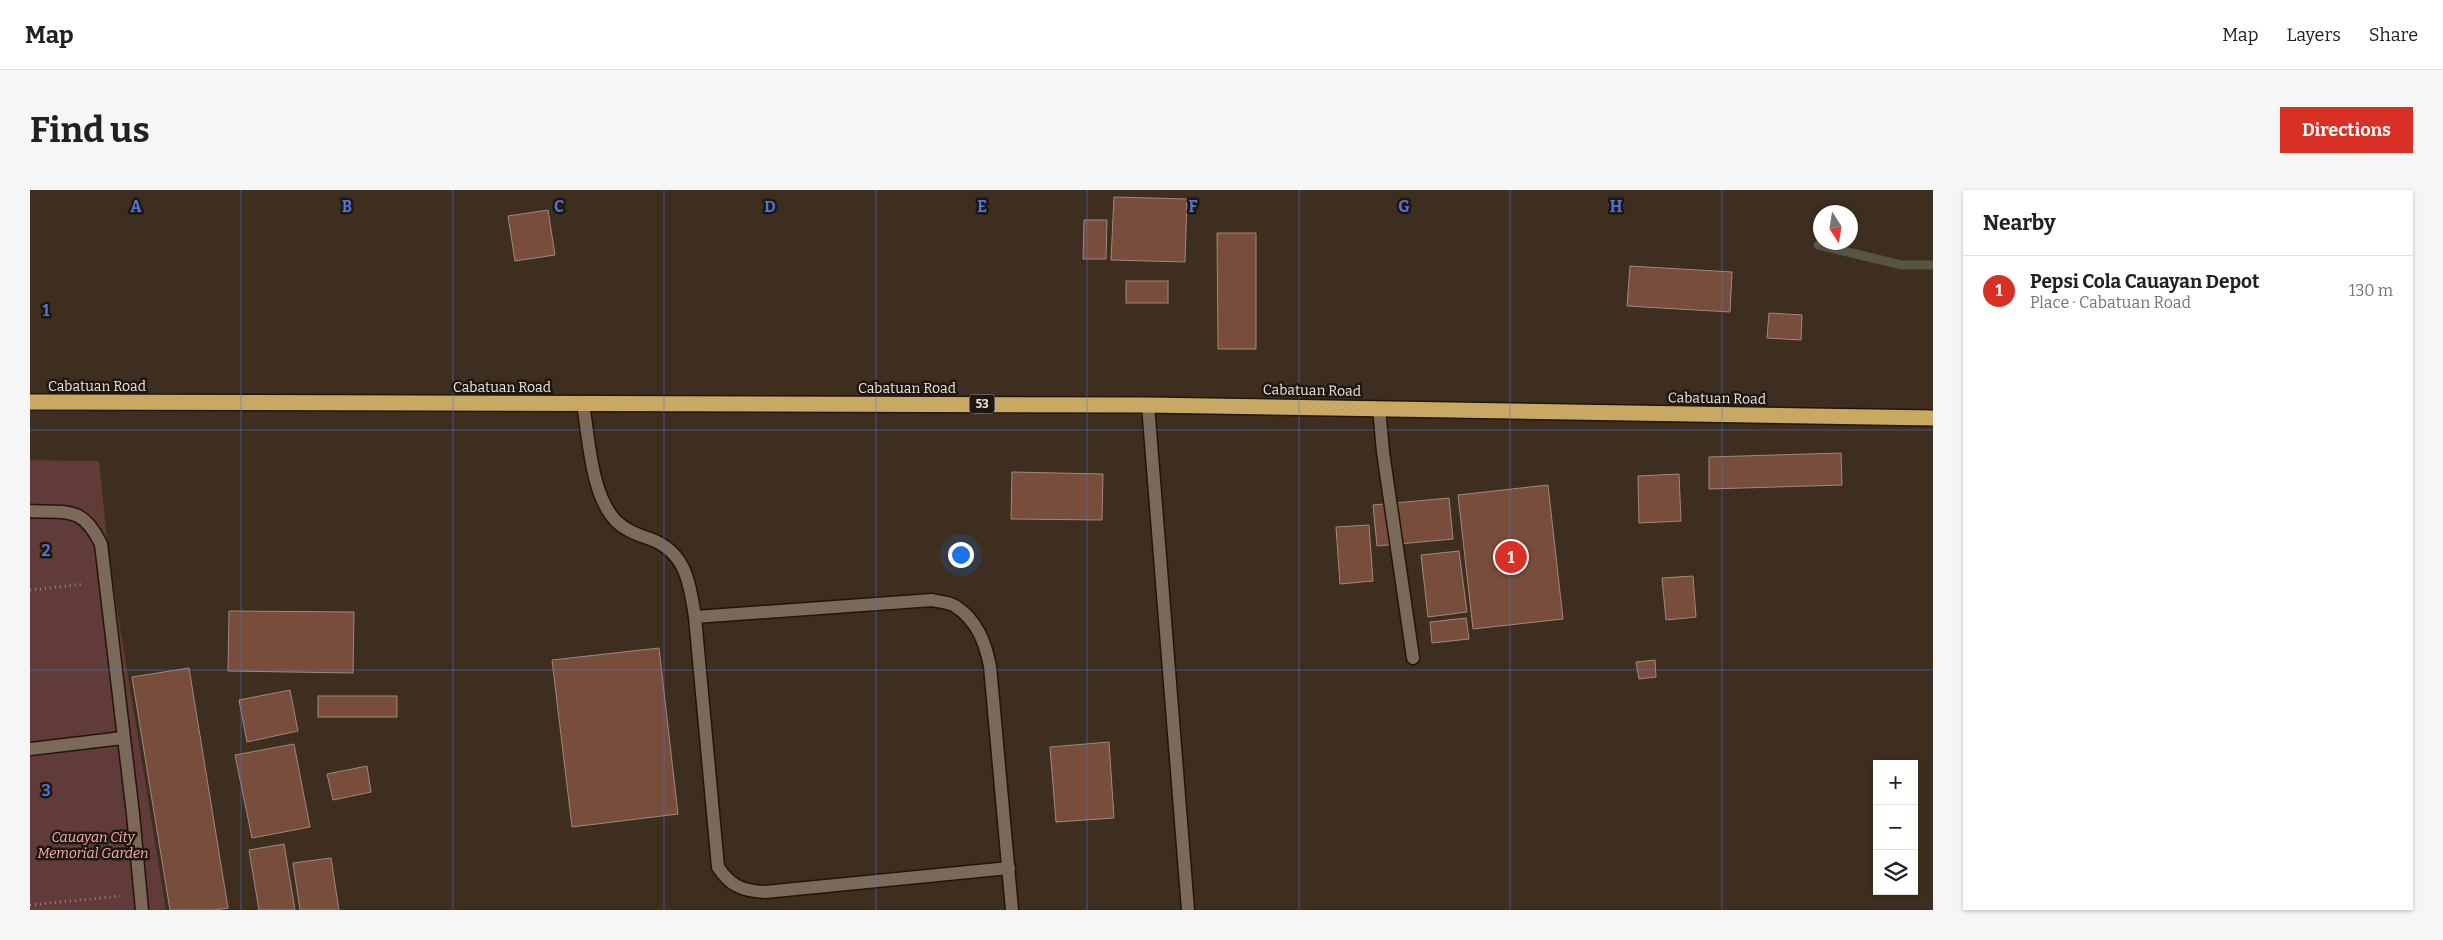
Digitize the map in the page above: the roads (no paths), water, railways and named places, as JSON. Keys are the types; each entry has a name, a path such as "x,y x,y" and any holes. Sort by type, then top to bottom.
{"highway":[{"name":"Cabatuan Road","path":"30,402 1148,404 1933,418"}],"lane":[{"path":"583,404 597,486 605,505 616,521 632,533 656,541 670,551 681,563 689,580 695,617 718,867 724,878 742,889 765,892 1009,868"},
{"path":"1148,404 1188,910"},
{"path":"1379,408 1383,452 1413,658"},
{"path":"30,511 71,513 83,518 92,526 101,544 142,910"},
{"path":"695,617 932,600 954,605 979,630 985,642 990,666 1012,910"},
{"path":"30,749 123,738"}],"waterway":[{"path":"1839,250 1902,265 1933,265"}],"place":[{"name":"Pepsi Cola Cauayan Depot","path":"1511,557"}],"park label":[{"name":"Cauayan City Memorial Garden","path":"93,846"}]}
